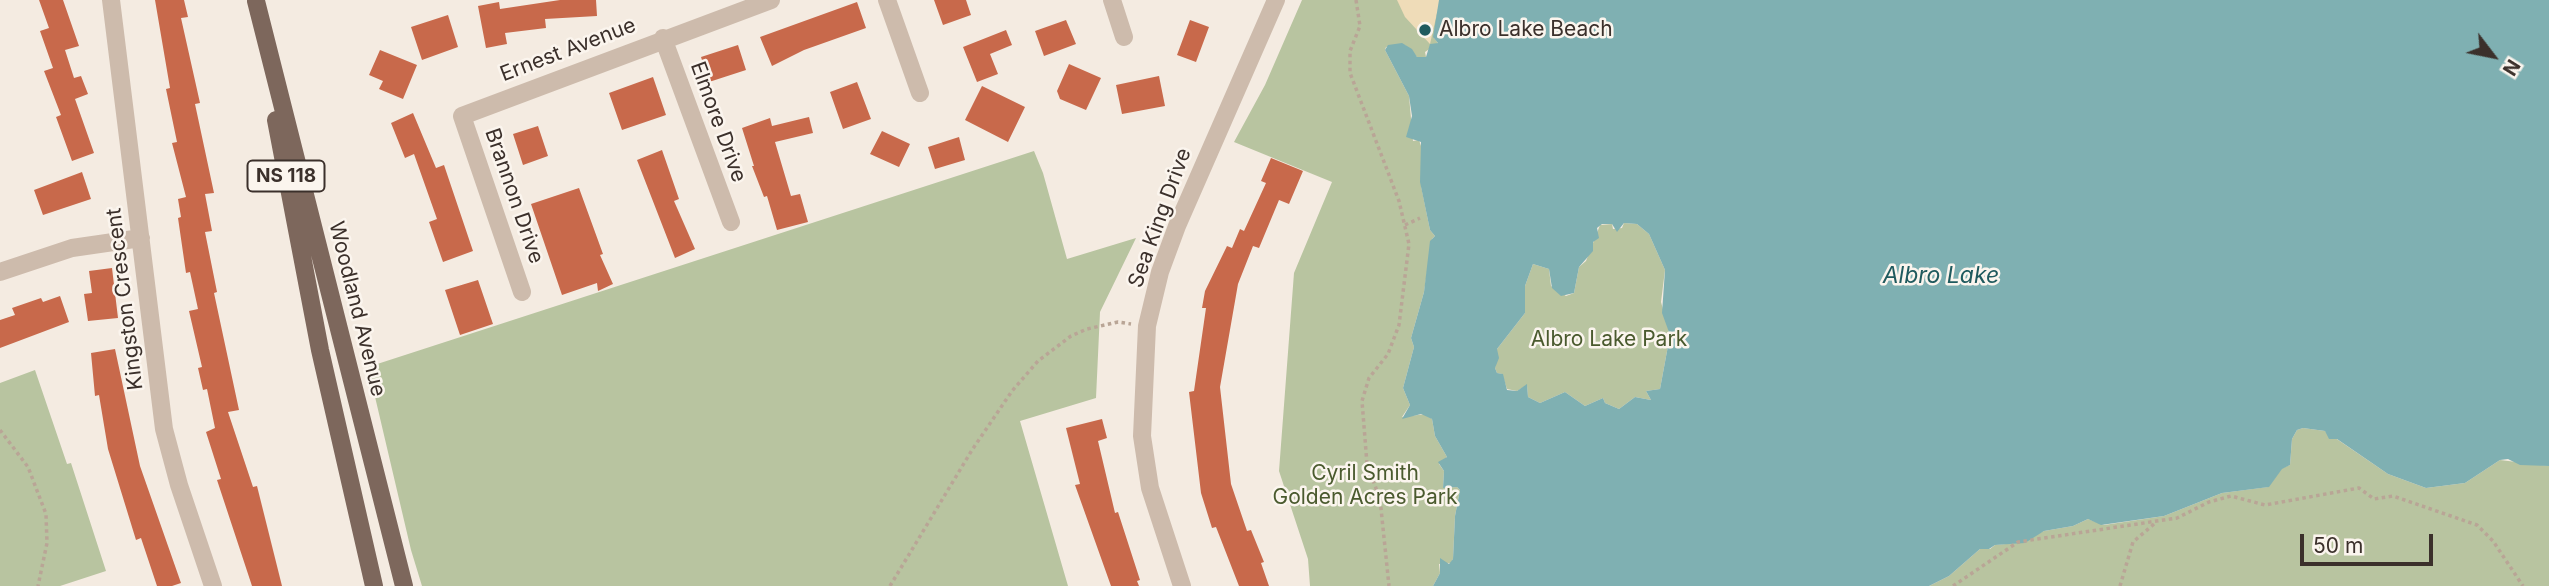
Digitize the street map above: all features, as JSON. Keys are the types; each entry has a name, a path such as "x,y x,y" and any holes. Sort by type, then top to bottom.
{"main road":[{"name":"Woodland Avenue","path":"255,1 297,237 374,586"},
{"name":"Woodland Avenue","path":"255,1 404,586"}],"street":[{"name":"Kingston Crescent","path":"111,0 164,429 178,485 213,586"},
{"name":"Ernest Avenue","path":"462,116 750,3 771,0"},
{"path":"887,0 920,93"},
{"path":"1112,0 1124,37"},
{"name":"Sea King Drive","path":"1182,586 1150,488 1142,436 1147,326 1177,226 1276,0"},
{"name":"Elmore Drive","path":"663,38 731,222"},
{"name":"Brannon Drive","path":"462,116 522,292"},
{"path":"0,272 72,248 141,237"}],"path":[{"path":"1356,0 1360,26 1350,51 1350,74 1399,201 1409,244 1399,325 1388,354 1369,378 1362,401 1367,464 1380,499 1389,586"},
{"path":"1405,225 1420,218"},
{"path":"890,586 972,450 1012,391 1038,361 1055,346 1087,328 1118,322 1147,326"},
{"path":"0,430 28,467 46,514 47,543 38,586"},
{"path":"1953,586 2018,542 2177,518 2209,502 2231,496 2264,505 2359,488 2374,499 2393,496 2477,525 2493,541 2523,586"},
{"path":"2120,586 2133,542 2155,522"}],"green space":[{"name":"Cyril Smith Golden Acres Park","path":"1302,0 1439,0 1434,38 1438,43 1425,52 1426,57 1417,57 1405,45 1386,47 1385,50 1409,96 1413,141 1419,140 1421,146 1421,186 1430,230 1435,236 1432,239 1424,292 1411,338 1414,347 1403,388 1410,405 1402,417 1426,414 1432,419 1435,436 1447,457 1439,464 1444,471 1443,488 1457,487 1460,490 1455,516 1453,559 1451,563 1439,564 1440,573 1433,586 1310,586 1308,559 1279,471 1294,273 1332,182 1234,142 1265,85"},
{"path":"1034,151 1043,173 1067,259 1136,238 1100,312 1096,398 1020,421 1068,586 422,586 368,367"},
{"name":"Albro Lake Park","path":"1624,223 1637,224 1649,234 1665,270 1661,302 1670,335 1660,389 1646,391 1651,400 1635,397 1619,409 1605,403 1603,398 1585,406 1565,392 1540,403 1528,397 1527,385 1517,391 1507,389 1502,374 1497,373 1495,368 1497,349 1525,313 1525,286 1533,264 1549,269 1551,286 1566,296 1574,293 1579,267 1586,261 1600,225 1612,224 1613,229 1622,228"},
{"path":"35,370 67,464 71,463 106,571 60,586 0,586 0,383"},
{"path":"2303,428 2325,431 2388,474 2426,488 2465,483 2500,460 2549,466 2549,586 1929,586 1949,576 1980,549 2017,543 2044,531 2073,526 2088,519 2104,525 2164,516 2222,493 2268,487 2282,468 2290,465 2292,439 2297,430"}],"sand":[{"name":"Albro Lake Beach","path":"1397,0 1440,0 1430,44 1405,17"}],"water":[{"name":"Albro Lake","path":"1439,0 2549,0 2549,466 2520,465 2508,459 2500,460 2465,483 2426,488 2388,474 2337,439 2329,439 2325,431 2303,428 2297,430 2292,439 2290,465 2282,469 2269,487 2222,493 2164,516 2101,525 2088,519 2073,526 2044,531 2025,543 1980,549 1949,576 1929,586 1433,586 1440,573 1440,558 1449,564 1453,559 1455,516 1460,490 1457,487 1443,488 1444,471 1438,462 1447,457 1435,436 1432,419 1421,414 1402,419 1410,405 1403,388 1414,347 1411,338 1424,292 1430,241 1435,236 1430,230 1420,182 1421,142 1406,137 1412,116 1409,96 1385,50 1388,45 1402,43 1412,49 1417,57 1426,57 1430,44 1438,43 1433,37","holes":["1624,223 1637,224 1649,234 1665,270 1662,313 1670,335 1660,389 1646,391 1651,400 1635,397 1619,409 1605,403 1603,398 1585,406 1565,392 1540,403 1528,397 1527,384 1517,391 1507,390 1503,374 1497,373 1495,368 1499,358 1497,349 1525,313 1525,286 1533,264 1549,269 1552,288 1561,296 1574,293 1579,267 1593,251 1593,242 1599,238 1597,228 1602,224 1612,224 1617,232"]}],"building":[{"path":"39,0 63,0 79,46 65,50 74,78 81,76 88,94 75,99 94,153 72,161 56,117 61,115 44,71 53,68 40,31 49,28"},
{"path":"155,0 184,0 188,17 181,18 200,103 195,104 214,193 205,194 212,231 205,232 217,292 214,293 239,410 228,412 253,487 257,486 282,586 252,586 217,480 221,479 206,432 215,428 207,389 203,390 198,368 202,367 189,311 198,309 190,272 186,273 178,218 181,217 178,199 186,197 172,143 177,142 166,89 170,88"},
{"path":"560,0 596,0 597,16 545,19 546,28 505,33 507,44 486,48 478,6 499,2 500,9"},
{"path":"934,0 966,0 971,15 943,25"},
{"path":"857,2 866,28 804,50 772,66 760,37"},
{"path":"448,15 458,47 422,60 411,27"},
{"path":"1066,20 1076,44 1044,56 1035,31"},
{"path":"1190,20 1209,27 1196,62 1177,55"},
{"path":"1006,30 1012,45 990,54 998,74 977,82 963,47"},
{"path":"738,45 746,70 709,82 701,57"},
{"path":"380,50 417,65 403,99 379,89 383,81 369,75"},
{"path":"1069,64 1101,78 1086,110 1060,99 1057,91"},
{"path":"1159,76 1165,106 1122,114 1116,85"},
{"path":"653,77 666,115 622,130 609,93"},
{"path":"857,82 871,119 843,129 830,92"},
{"path":"982,86 1025,107 1008,142 965,120"},
{"path":"413,113 436,168 444,165 473,251 443,262 429,222 437,219 414,154 405,158 391,123"},
{"path":"809,117 813,133 775,142 791,196 800,194 808,222 777,230 767,196 764,197 752,166 742,128 770,118 772,126"},
{"path":"538,126 548,156 523,165 513,134"},
{"path":"882,131 910,144 899,167 870,154"},
{"path":"959,137 965,160 935,169 928,147"},
{"path":"662,150 679,199 674,201 695,249 675,258 637,160"},
{"path":"1271,158 1303,171 1289,204 1279,200 1259,248 1253,246 1238,284 1220,387 1231,484 1247,531 1251,530 1264,562 1261,563 1269,586 1239,586 1216,527 1212,528 1201,493 1189,392 1194,391 1206,308 1202,308 1205,291 1227,246 1232,248 1240,229 1244,231 1266,183 1261,181"},
{"path":"82,172 91,199 43,215 34,190"},
{"path":"579,188 603,254 600,255 613,284 598,291 597,283 562,295 531,204"},
{"path":"112,268 118,318 88,321 84,294 92,293 89,271"},
{"path":"478,280 493,324 460,335 445,290"},
{"path":"60,296 69,322 0,348 0,320 15,315 12,308 41,298 43,302"},
{"path":"115,349 140,466 181,583 172,586 157,586 141,538 136,540 108,449 99,395 95,396 91,353"},
{"path":"1102,419 1107,438 1098,441 1115,513 1118,512 1140,580 1137,581 1139,586 1111,586 1075,485 1080,484 1066,428"}],"place":[{"name":"Albro Lake Beach","path":"1425,30"}]}
